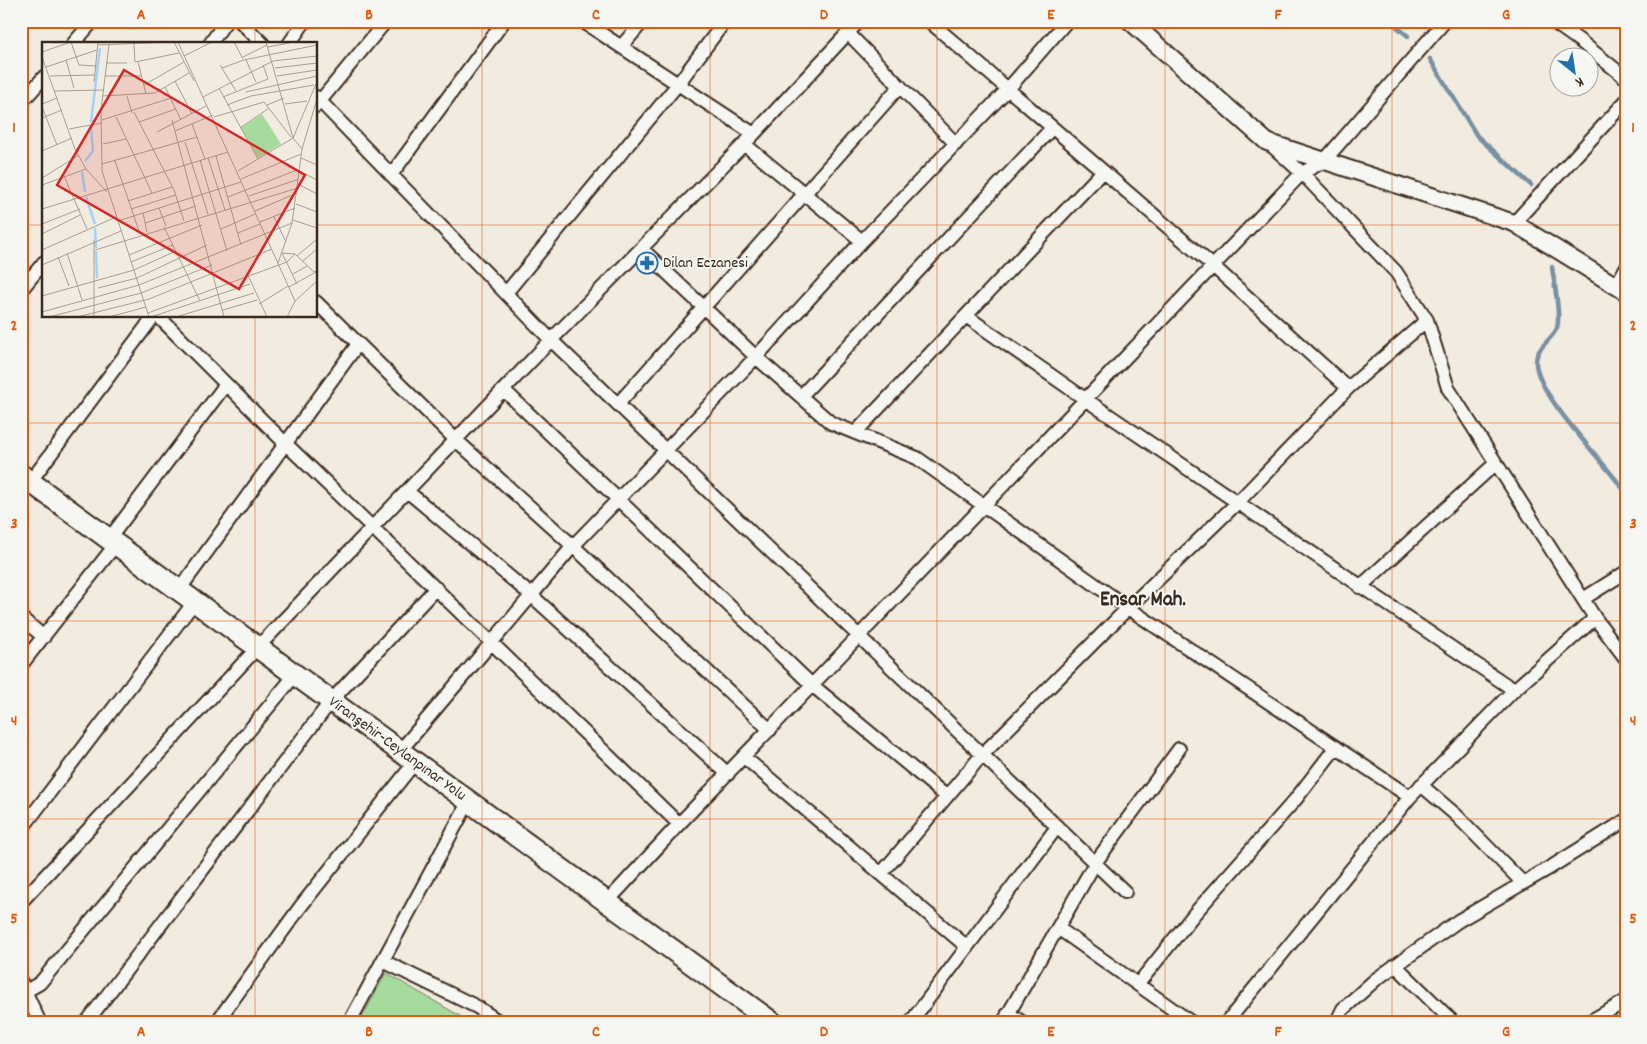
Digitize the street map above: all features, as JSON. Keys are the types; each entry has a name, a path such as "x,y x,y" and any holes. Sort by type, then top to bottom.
{"main road":[{"name":"Viranşehir-Ceylanpınar Yolu","path":"24,483 113,541 773,1023"}],"street":[{"path":"75,42 93,21"},
{"path":"211,42 226,21"},
{"path":"240,21 261,42"},
{"path":"290,42 305,21"},
{"path":"386,21 318,101 552,340 1125,892"},
{"path":"391,175 504,21"},
{"path":"582,21 754,134"},
{"path":"621,47 643,21"},
{"path":"506,294 678,84 725,21"},
{"path":"21,902 258,647 552,340 754,134 860,21"},
{"path":"928,21 1213,266 1348,388"},
{"path":"216,1023 407,756 492,642 574,546 756,357 862,241 1008,89 1067,21"},
{"path":"1130,21 1302,173 1396,272 1426,320 1448,388 1595,618 1626,659"},
{"path":"607,902 858,636 1302,173 1324,160 1445,21"},
{"path":"1552,21 1626,78"},
{"path":"848,33 956,144"},
{"path":"21,103 42,79"},
{"path":"618,404 806,195 900,86"},
{"path":"1514,224 1626,101"},
{"path":"801,396 1052,128"},
{"path":"1267,142 1514,224 1621,289 1626,268"},
{"path":"744,144 862,241"},
{"path":"855,433 1103,171"},
{"path":"642,248 756,357 831,423 917,458 1128,608 1410,796"},
{"path":"21,290 42,264"},
{"path":"318,304 456,440 574,546 770,730"},
{"path":"966,316 1085,400 1514,690"},
{"path":"24,483 152,318"},
{"path":"160,318 285,443 680,824"},
{"path":"881,874 982,755 1128,608 1237,503 1348,388 1426,320"},
{"path":"179,590 358,344"},
{"path":"21,665 44,637 226,384"},
{"path":"504,390 812,685 946,796"},
{"path":"1360,586 1496,463"},
{"path":"408,491 532,595 728,774"},
{"path":"1583,599 1626,572"},
{"path":"86,1023 332,701 436,588"},
{"path":"21,830 195,602"},
{"path":"21,618 44,637"},
{"path":"1226,1023 1410,796 1514,690 1595,618"},
{"path":"40,1023 23,986 40,983 295,674"},
{"path":"1138,984 1195,914 1295,800 1336,747"},
{"path":"1023,1023 1006,1018 1094,863 1179,749"},
{"path":"744,757 967,947"},
{"path":"1421,785 1456,815 1523,883"},
{"path":"349,1023 469,802"},
{"path":"1336,1023 1343,1009 1395,965 1458,921 1626,820"},
{"path":"910,1023 1057,827"},
{"path":"1058,928 1192,1023"},
{"path":"383,961 476,1007 501,1023"},
{"path":"1395,965 1454,1023"},
{"path":"1587,1023 1626,1001"}],"green space":[{"path":"386,973 472,1023 359,1023"}],"waterway":[{"path":"1390,21 1408,36"},
{"path":"1430,59 1477,136 1531,185"},
{"path":"1552,267 1558,307 1558,322 1555,332 1541,348 1536,358 1539,377 1560,411 1626,493"}],"place":[{"name":"Dilan Eczanesi","path":"647,263"}],"district":[{"name":"Ensar Mah.","path":"1143,601"}]}
